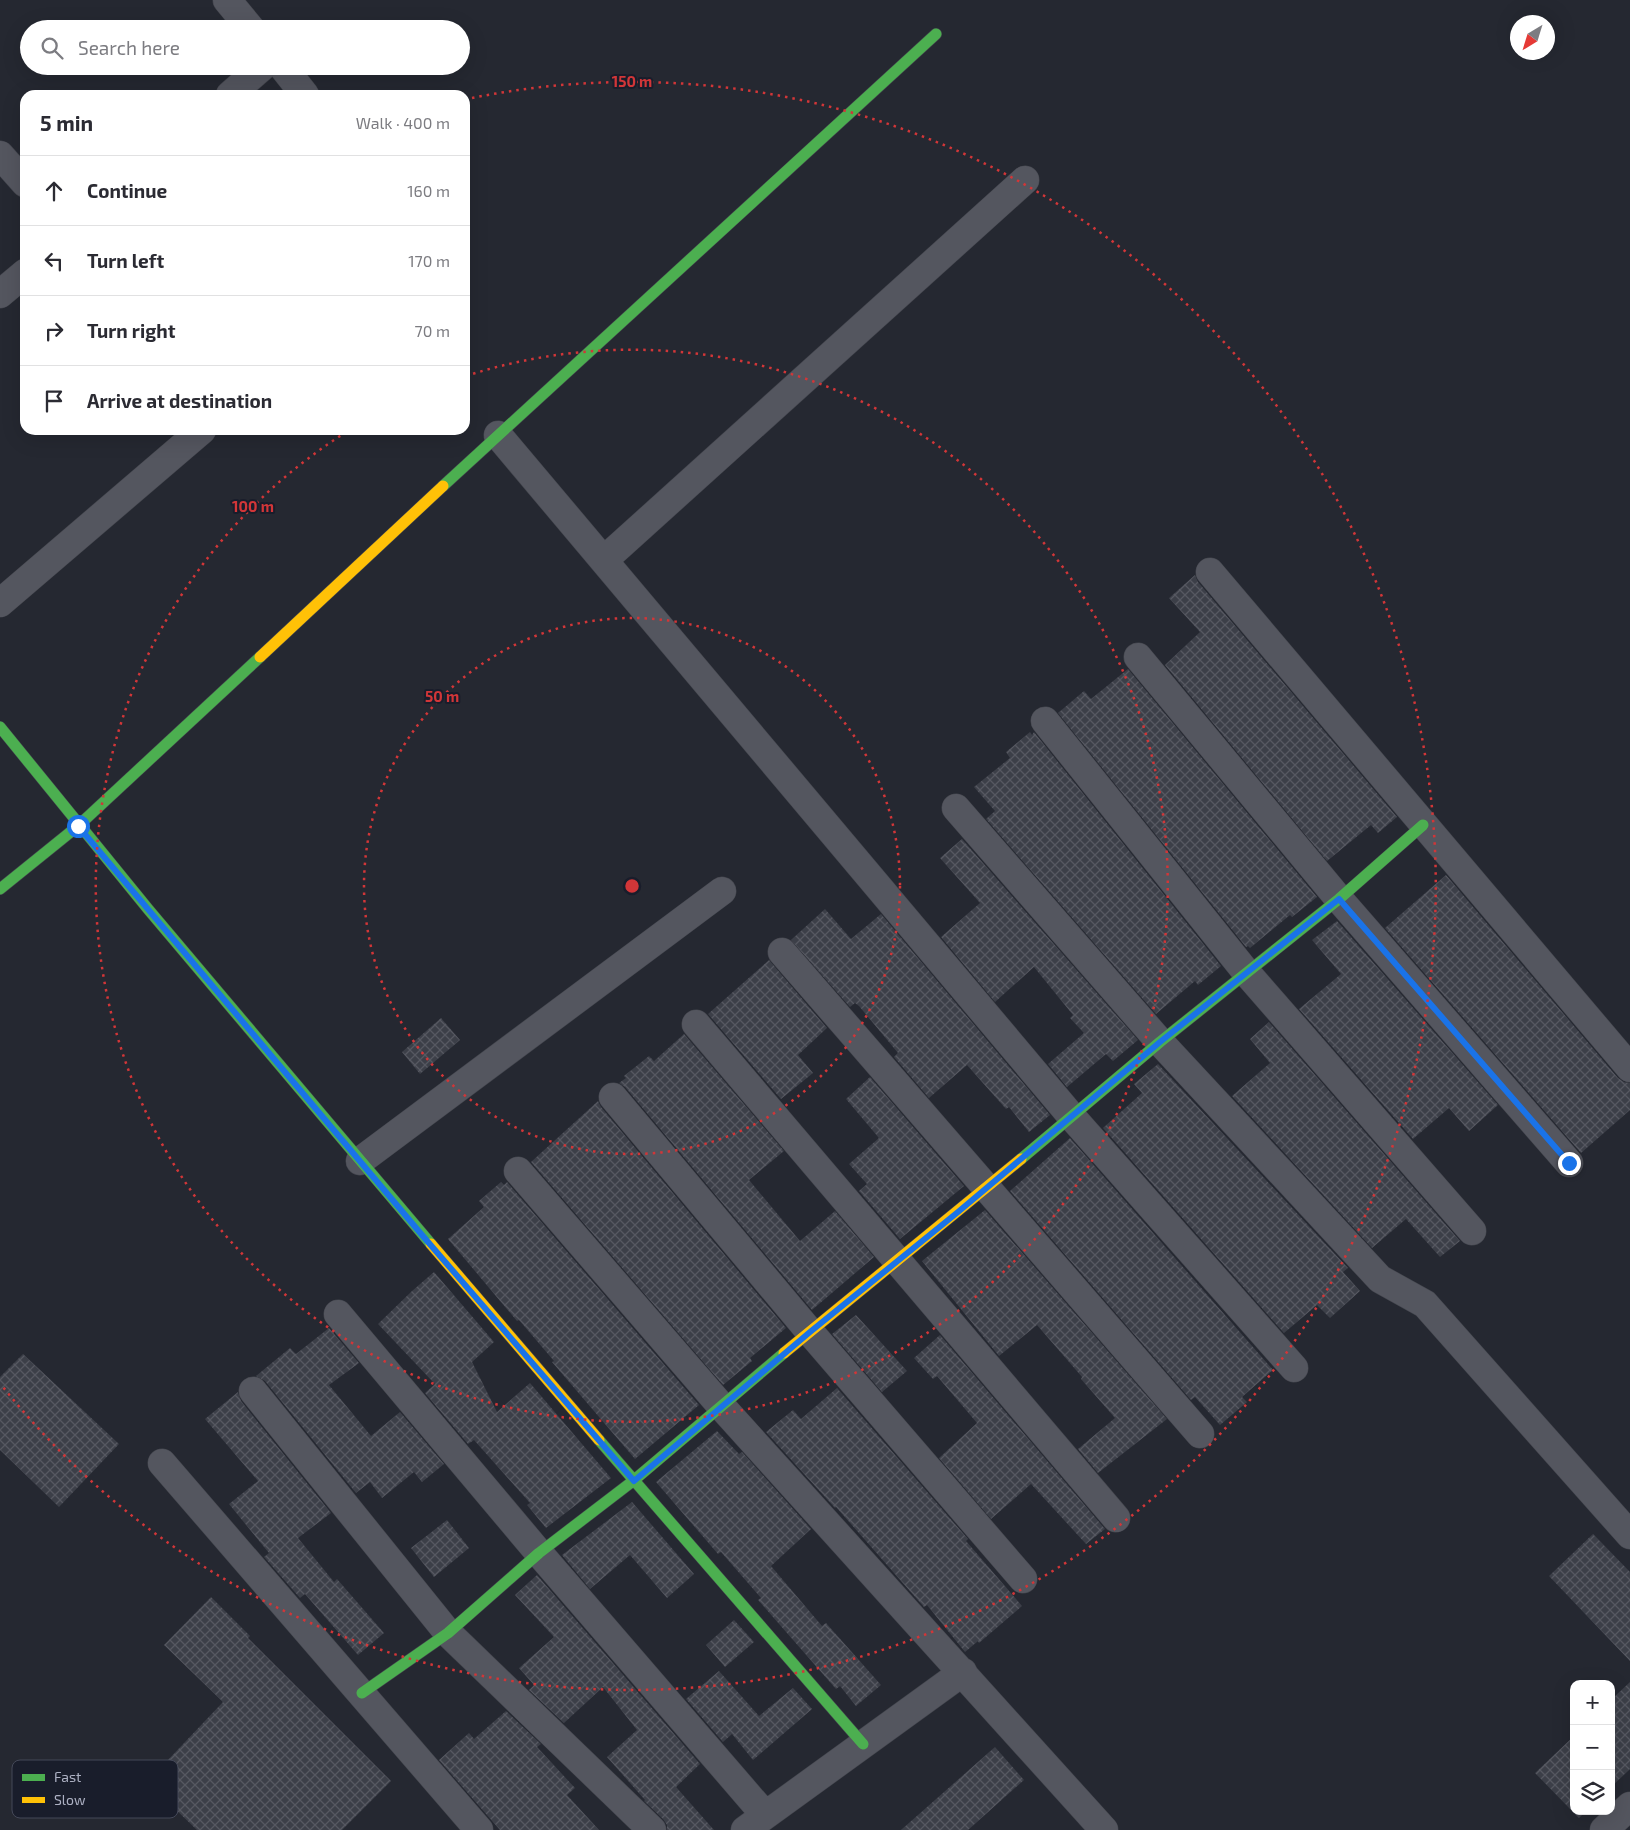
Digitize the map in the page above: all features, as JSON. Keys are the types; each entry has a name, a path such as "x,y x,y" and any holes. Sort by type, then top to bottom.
{"street":[{"path":"227,0 244,20"},
{"path":"0,888 78,826 498,435 936,34"},
{"path":"236,90 253,75"},
{"path":"289,75 301,90"},
{"path":"0,155 20,177"},
{"path":"604,560 1025,180"},
{"path":"0,294 20,277"},
{"path":"0,604 196,435"},
{"path":"498,435 1072,1117 1294,1368"},
{"path":"1210,572 1630,1068"},
{"path":"1138,657 1339,899 1569,1163"},
{"path":"1045,721 1246,972 1472,1231"},
{"path":"0,727 78,826 360,1161 634,1481 863,1744"},
{"path":"956,808 1160,1042 1380,1279 1424,1304 1630,1535"},
{"path":"362,1693 448,1633 539,1553 634,1481 810,1332 987,1188 1160,1042 1339,899 1424,825"},
{"path":"360,1161 722,891"},
{"path":"782,952 1200,1434"},
{"path":"696,1024 1116,1518"},
{"path":"612,1097 810,1332 1023,1579"},
{"path":"518,1170 722,1407 1104,1830"},
{"path":"338,1314 539,1553 755,1823 963,1672"},
{"path":"254,1391 448,1633 652,1830"},
{"path":"162,1463 479,1830"},
{"path":"1604,1830 1630,1806"}],"building":[{"path":"1195,575 1198,582 1397,817 1378,833 1371,825 1327,861 1165,665 1200,632 1169,598"},
{"path":"1128,669 1317,897 1292,917 1290,915 1250,948 1246,947 1058,713 1084,691 1091,699"},
{"path":"1030,732 1032,735 1034,732 1221,966 1198,985 1195,981 1156,1014 986,819 995,811 974,787 1010,758 1006,752"},
{"path":"962,839 1138,1040 1113,1061 1106,1054 1067,1087 1048,1064 1084,1033 1070,1018 1073,1015 1034,967 995,1002 941,937 980,903 940,858"},
{"path":"1446,875 1618,1078 1630,1083 1630,1110 1581,1153 1385,928"},
{"path":"825,909 851,939 881,914 1050,1115 1029,1132 1009,1107 1006,1109 967,1065 929,1098 894,1057 898,1053 859,1006 855,1003 850,1007 791,940"},
{"path":"1337,921 1498,1105 1469,1131 1449,1108 1413,1139 1299,1009 1341,974 1312,940"},
{"path":"769,960 827,1028 798,1055 813,1073 781,1099 708,1014"},
{"path":"441,1018 460,1040 420,1074 402,1052"},
{"path":"1269,1022 1460,1241 1440,1257 1406,1219 1372,1248 1232,1096 1270,1063 1250,1039"},
{"path":"684,1034 784,1151 749,1180 800,1241 835,1211 874,1257 812,1310 625,1087 619,1083 626,1078 624,1076 649,1056 654,1061"},
{"path":"1158,1064 1348,1268 1343,1272 1360,1291 1330,1318 1317,1305 1284,1333 1103,1128 1142,1093 1134,1084"},
{"path":"870,1077 964,1186 900,1239 859,1191 867,1184 849,1164 879,1138 846,1099"},
{"path":"598,1101 601,1107 786,1328 750,1358 752,1361 723,1385 531,1162"},
{"path":"1070,1138 1273,1370 1242,1397 1247,1402 1220,1425 1195,1397 1191,1400 1010,1191"},
{"path":"501,1182 504,1185 507,1182 699,1405 635,1459 552,1362 554,1361 519,1320 517,1321 448,1239 484,1207 479,1201"},
{"path":"985,1210 1167,1419 1098,1473 1078,1449 1115,1418 1081,1379 1082,1377 1037,1325 999,1356 922,1261"},
{"path":"434,1272 494,1342 472,1362 497,1412 530,1383 611,1478 546,1528 527,1505 530,1503 474,1440 468,1444 425,1393 435,1384 378,1324"},
{"path":"856,1315 907,1371 882,1392 832,1334"},
{"path":"329,1328 359,1363 329,1385 371,1436 400,1412 444,1464 422,1482 414,1472 382,1498 370,1482 356,1493 265,1381 256,1376 290,1348 296,1354"},
{"path":"940,1335 1105,1529 1086,1544 1031,1484 991,1519 939,1458 977,1423 937,1376 933,1379 914,1358"},
{"path":"23,1354 119,1444 59,1507 0,1450 0,1377"},
{"path":"837,1388 968,1539 966,1541 1022,1606 979,1643 978,1641 965,1652 927,1605 924,1607 836,1507 766,1432 793,1410 801,1419"},
{"path":"238,1392 241,1401 331,1513 298,1538 334,1582 337,1579 384,1633 358,1655 305,1594 300,1598 264,1557 269,1553 229,1504 258,1481 205,1419"},
{"path":"717,1431 739,1454 742,1452 811,1529 771,1566 822,1626 826,1623 881,1685 856,1706 840,1686 836,1689 758,1600 761,1598 721,1552 718,1554 656,1482"},
{"path":"632,1502 694,1574 667,1598 630,1555 590,1589 562,1555"},
{"path":"447,1520 469,1548 434,1577 411,1548"},
{"path":"1593,1534 1630,1572 1630,1661 1549,1576"},
{"path":"537,1575 700,1764 676,1787 714,1830 667,1830 667,1825 663,1819 644,1801 607,1757 637,1730 603,1687 564,1723 529,1690 534,1685 519,1668 554,1637 515,1595"},
{"path":"211,1597 250,1636 248,1638 391,1781 342,1830 197,1830 178,1812 178,1760 168,1760 223,1702 164,1645"},
{"path":"734,1620 754,1642 725,1667 706,1645"},
{"path":"719,1671 759,1716 793,1688 812,1709 753,1760 732,1734 723,1742 686,1699"},
{"path":"1630,1682 1630,1769 1615,1783 1615,1725 1615,1696"},
{"path":"506,1711 541,1744 537,1747 575,1788 567,1795 599,1830 500,1830 439,1760 469,1733 474,1739"},
{"path":"1570,1740 1570,1809 1535,1773"},
{"path":"995,1747 1024,1780 968,1830 901,1830"}],"traffic: fast":[{"path":"443,486 936,34"},
{"path":"0,889 78,826 260,657"},
{"path":"0,727 148,909 431,1244"},
{"path":"1021,1159 1160,1042 1339,899 1423,825"},
{"path":"362,1693 448,1633 539,1553 633,1481 784,1353"},
{"path":"599,1440 863,1744"}],"traffic: slow":[{"path":"260,657 443,486"},
{"path":"784,1353 1021,1159"},
{"path":"431,1244 599,1440"}],"route":[{"path":"78,826 422,1235 634,1481 810,1332 958,1212 1160,1042 1339,899 1569,1163"}]}
